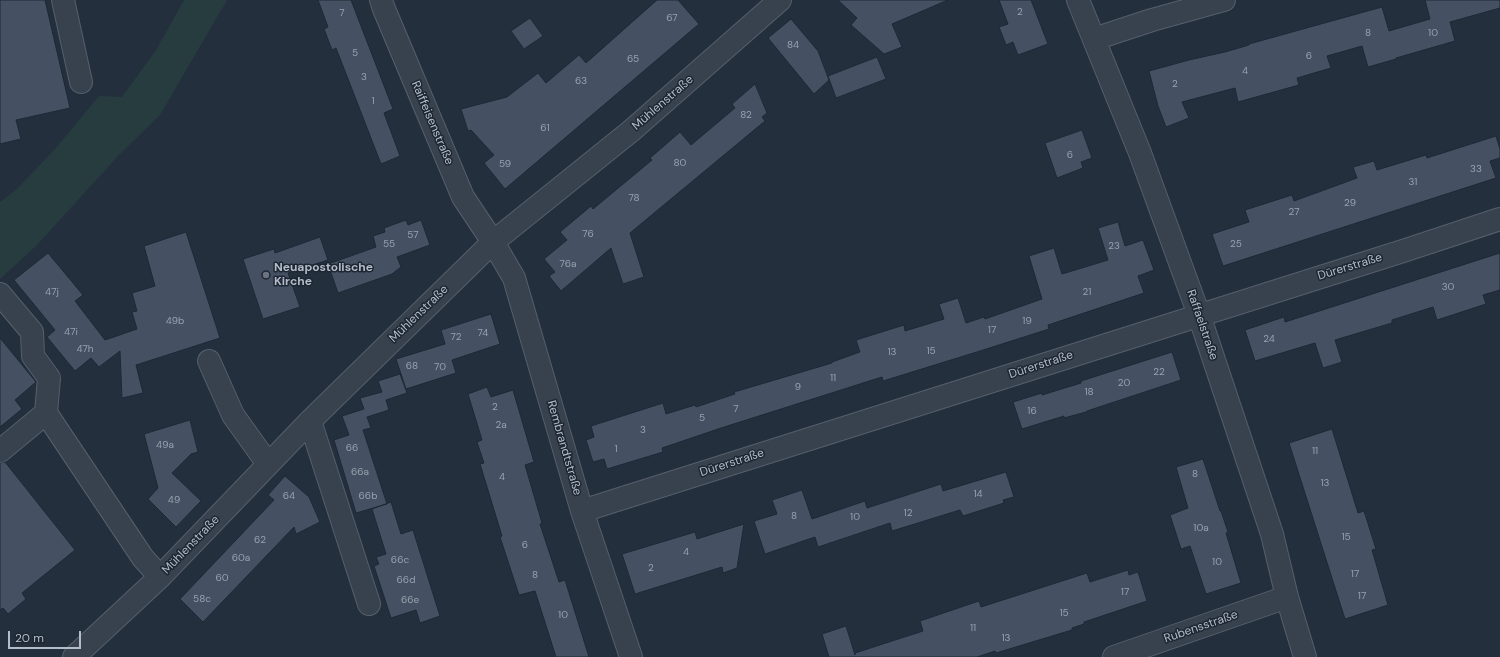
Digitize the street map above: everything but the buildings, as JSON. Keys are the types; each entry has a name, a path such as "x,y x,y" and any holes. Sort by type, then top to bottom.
{"street":[{"path":"63,0 81,82"},
{"name":"Raiffeisenstraße","path":"381,0 463,197 493,242"},
{"name":"Mühlenstraße","path":"79,656 160,577 310,421 493,242 631,131 780,0"},
{"name":"Raffaelstraße","path":"1078,0 1140,153 1199,315 1272,534 1287,597 1305,657"},
{"path":"1094,38 1224,0"},
{"name":"Dürerstraße","path":"582,511 1500,219"},
{"name":"Rembrandtstraße","path":"493,242 514,278 582,511 631,657"},
{"path":"0,294 32,332 33,356 49,378 47,403 143,558 160,577"},
{"path":"209,361 233,415 268,464"},
{"path":"0,451 47,403"},
{"path":"310,421 370,604"},
{"name":"Rubensstraße","path":"1114,657 1287,597"}],"green space":[{"path":"184,0 227,0 160,115 119,155 36,246 0,279 0,202 17,189 55,149 99,96 122,97 156,50"}],"place":[{"name":"Neuapostolische Kirche","path":"266,275"}]}
